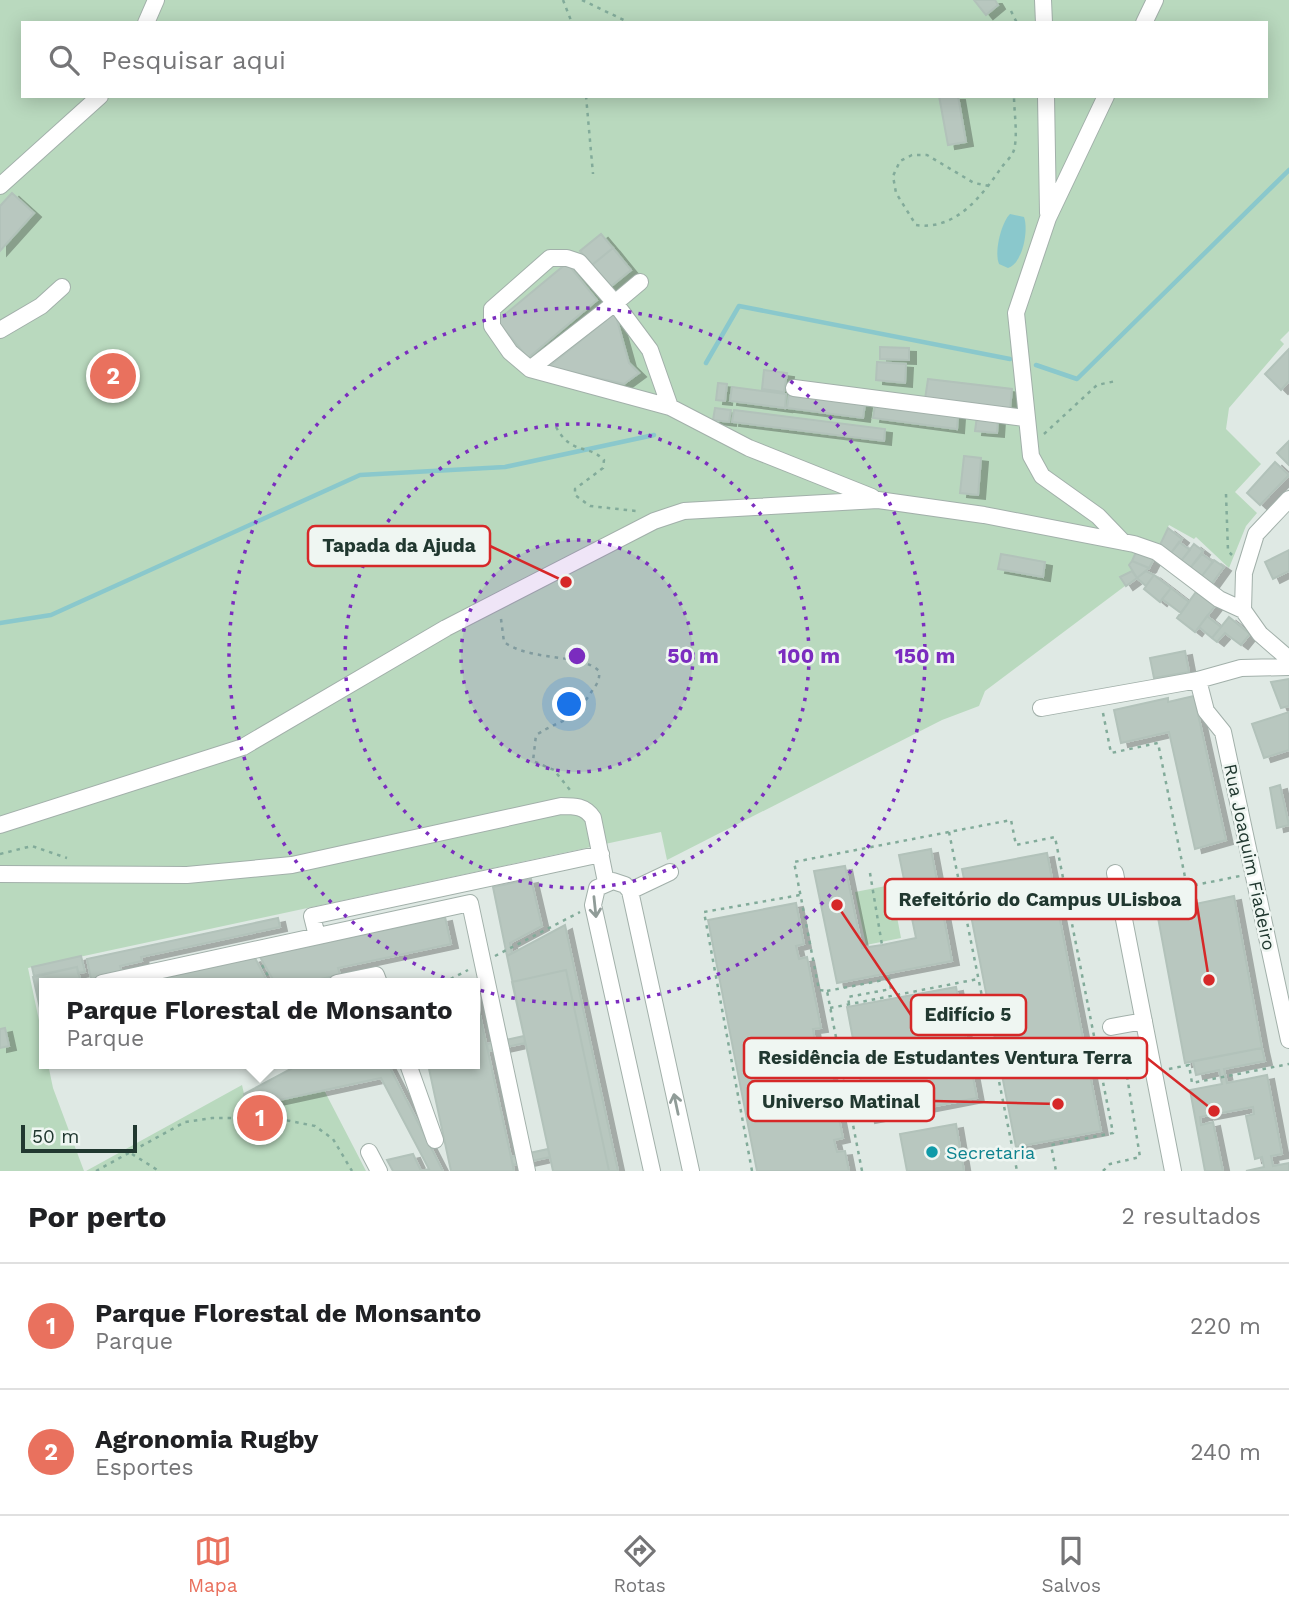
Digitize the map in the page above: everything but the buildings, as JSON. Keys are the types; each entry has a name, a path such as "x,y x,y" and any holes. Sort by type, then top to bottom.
{"street":[{"path":"147,21 156,0"},
{"path":"1044,0 1044,21"},
{"path":"1144,21 1155,0"},
{"path":"0,186 98,98"},
{"path":"1046,98 1048,218"},
{"path":"1105,98 1048,218 1016,313 1031,456 1042,476 1098,516 1123,542"},
{"path":"670,407 650,350 615,303 579,262 567,258 550,258 492,309 492,326 510,352 530,369 670,407 749,448 878,500"},
{"path":"530,369 640,282"},
{"path":"0,330 41,306 62,287"},
{"path":"794,388 1025,418"},
{"path":"1243,610 1244,573 1256,534 1289,499"},
{"path":"0,825 243,747 368,672 505,598 654,520 684,511 878,500 984,515 1123,542 1157,552 1219,599 1243,610 1260,634 1289,659"},
{"path":"1041,709 1198,680 1241,668 1289,667"},
{"name":"Rua Joaquim Fiadeiro","path":"1198,680 1206,711 1223,732 1289,1040"},
{"path":"0,874 187,875 292,865 561,806 578,806 588,811 593,818 606,882"},
{"path":"317,936 312,916 601,854"},
{"path":"630,891 670,872"},
{"path":"1115,873 1173,1171"},
{"path":"652,1171 593,905 594,893 606,882 619,882 630,891 691,1171"},
{"path":"125,978 470,903 527,1171"},
{"path":"361,978 376,975 377,978"},
{"path":"1111,1027 1144,1021"},
{"path":"410,1069 435,1140"},
{"path":"369,1152 379,1171"}],"path":[{"path":"562,0 571,21"},
{"path":"582,0 626,21"},
{"path":"1011,11 1016,21"},
{"path":"586,98 593,174"},
{"path":"989,186 974,183 927,155 912,155 900,161 893,176 896,193 916,225 926,226 954,217 975,205 989,186 1014,151 1014,98"},
{"path":"1028,438 1046,433 1097,385 1116,381"},
{"path":"556,427 563,440 571,446 596,452 604,460 603,468 575,489 575,495 582,503 649,514 654,520"},
{"path":"1226,494 1228,551 1233,556"},
{"path":"505,598 500,611 503,642 513,648 543,656 591,663 599,671 600,680 580,711 564,723 536,735 533,746 533,761 554,770 568,786 578,806"},
{"path":"1101,698 1111,752 1158,743 1187,887"},
{"path":"889,979 827,991 819,990 794,862 1011,820 1016,845 1055,837 1114,1133 1051,1145 1056,1171"},
{"path":"949,832 1017,1171"},
{"path":"0,854 32,846 69,858"},
{"path":"870,873 882,945"},
{"path":"1120,900 1253,873"},
{"path":"752,1171 704,912 800,895"},
{"path":"452,978 593,905"},
{"path":"254,950 269,978"},
{"path":"849,1004 848,997 891,989 888,973"},
{"path":"830,1008 978,979"},
{"path":"827,991 862,1171"},
{"path":"1154,1072 1189,1065 1192,1083 1289,1064"},
{"path":"1102,1171 1110,1164 1140,1157 1127,1076"},
{"path":"96,1171 132,1154 186,1122 212,1118 275,1118 303,1123 325,1132 339,1147 352,1171"},
{"path":"132,1154 159,1171"}],"green space":[{"path":"0,0 1289,0 1289,331 1280,340 1284,344 1229,408 1226,429 1261,464 1235,492 1257,513 1246,526 1229,568 1196,537 1194,539 1169,525 1149,568 985,691 979,706 942,720 667,860 661,832 28,968 39,1020 39,1069 49,1069 53,1088 84,1171 0,1171"},
{"path":"891,885 901,938 866,945 855,892"},
{"path":"242,1085 247,1107 324,1090 366,1171 86,1171"}],"water":[{"path":"1010,214 1024,217 1026,230 1021,254 1008,268 999,264 997,252 1001,231"}],"waterway":[{"path":"1036,365 1077,379 1289,170"},
{"path":"706,363 739,306 1010,359"},
{"path":"0,623 51,615 360,475 505,467 654,435"}],"place":[{"name":"Agronomia Rugby","path":"113,376"},
{"name":"Tapada da Ajuda","path":"566,582"},
{"name":"Edifício 5","path":"837,905"},
{"name":"Refeitório do Campus ULisboa","path":"1209,980"},
{"name":"Universo Matinal","path":"1058,1104"},
{"name":"Residência de Estudantes Ventura Terra","path":"1214,1111"},
{"name":"Parque Florestal de Monsanto","path":"260,1118"},
{"name":"Secretaria","path":"932,1152"}]}
